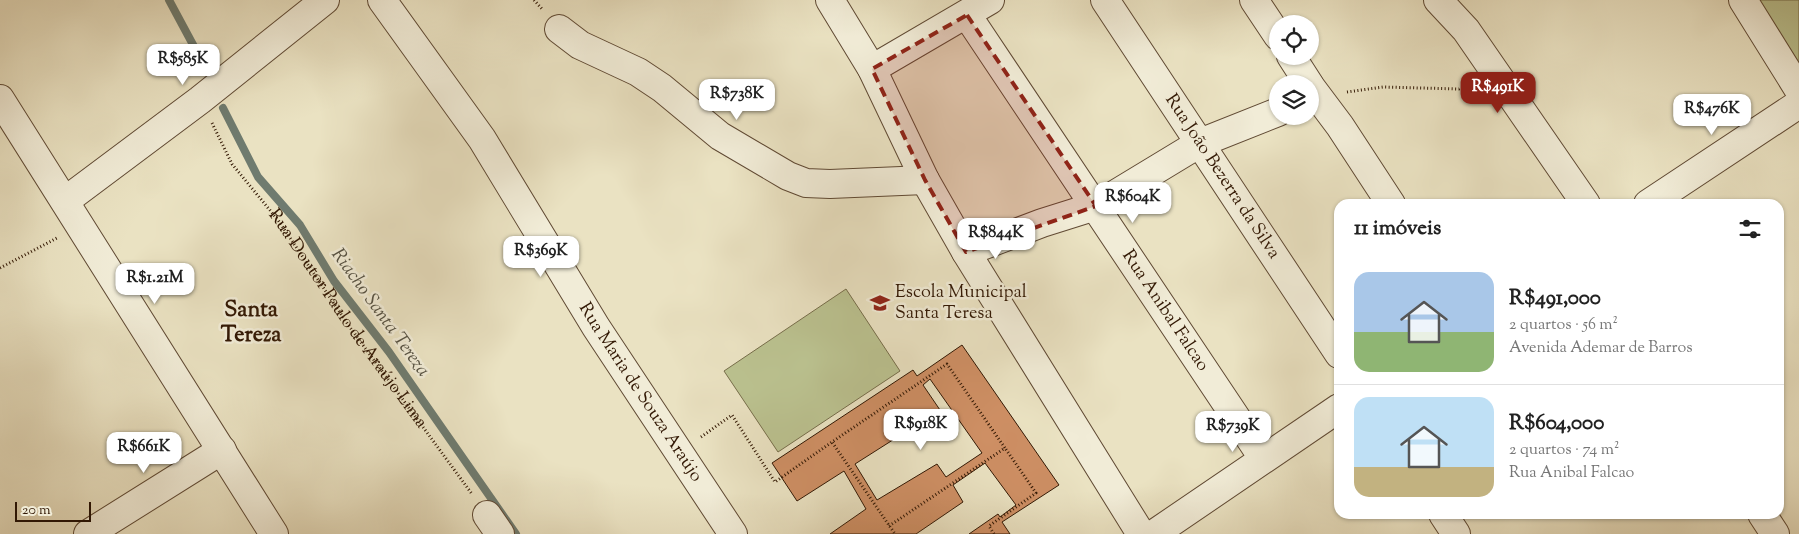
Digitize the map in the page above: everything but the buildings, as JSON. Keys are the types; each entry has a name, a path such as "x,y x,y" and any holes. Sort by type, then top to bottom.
{"street":[{"path":"64,201 200,100 324,0"},
{"name":"Rua Maria de Souza Araújo","path":"382,0 482,138 596,327 733,534"},
{"path":"830,0 872,69 925,180 966,252 1141,534"},
{"path":"872,69 990,0"},
{"name":"Rua João Bezerra da Silva","path":"1105,0 1334,346"},
{"path":"1254,0 1269,22"},
{"path":"1438,0 1466,30 1583,199"},
{"path":"1743,0 1799,90"},
{"name":"Rua Anibal Falcao","path":"967,15 1263,458"},
{"path":"559,29 580,45 646,77 720,136 788,176 806,183 830,184 925,180"},
{"path":"0,99 274,534"},
{"path":"1319,101 1340,126 1388,199"},
{"path":"1656,199 1799,104"},
{"path":"966,252 1042,223 1096,206 1200,143 1269,116"},
{"path":"1154,534 1182,526 1263,458 1334,411"},
{"path":"88,534 222,450"},
{"path":"1446,519 1456,534"},
{"path":"1765,519 1775,534"}],"path":[{"path":"1319,91 1382,87 1459,89 1495,71"},
{"name":"Rua Doutor Paulo de Araújo Lima","path":"200,100 232,164 278,220 349,326 494,524"},
{"path":"0,268 80,226"},
{"path":"680,452 732,415 776,482 947,364 1036,493 989,526 994,534"},
{"path":"832,442 895,534"},
{"path":"889,526 1005,448"}],"highlighted area":[{"path":"967,15 1096,206 966,252 925,180 872,69"}],"green space":[{"path":"1743,0 1799,0 1799,90"},
{"path":"846,289 900,371 778,452 724,371"}],"waterway":[{"name":"Riacho Santa Tereza","path":"169,0 205,67"},
{"name":"Riacho Santa Tereza","path":"223,108 258,177 300,225 334,281 389,352 516,534"}],"place":[{"name":"Escola Municipal Santa Teresa","path":"880,303"}],"district":[{"name":"Santa Tereza","path":"251,324"}]}
